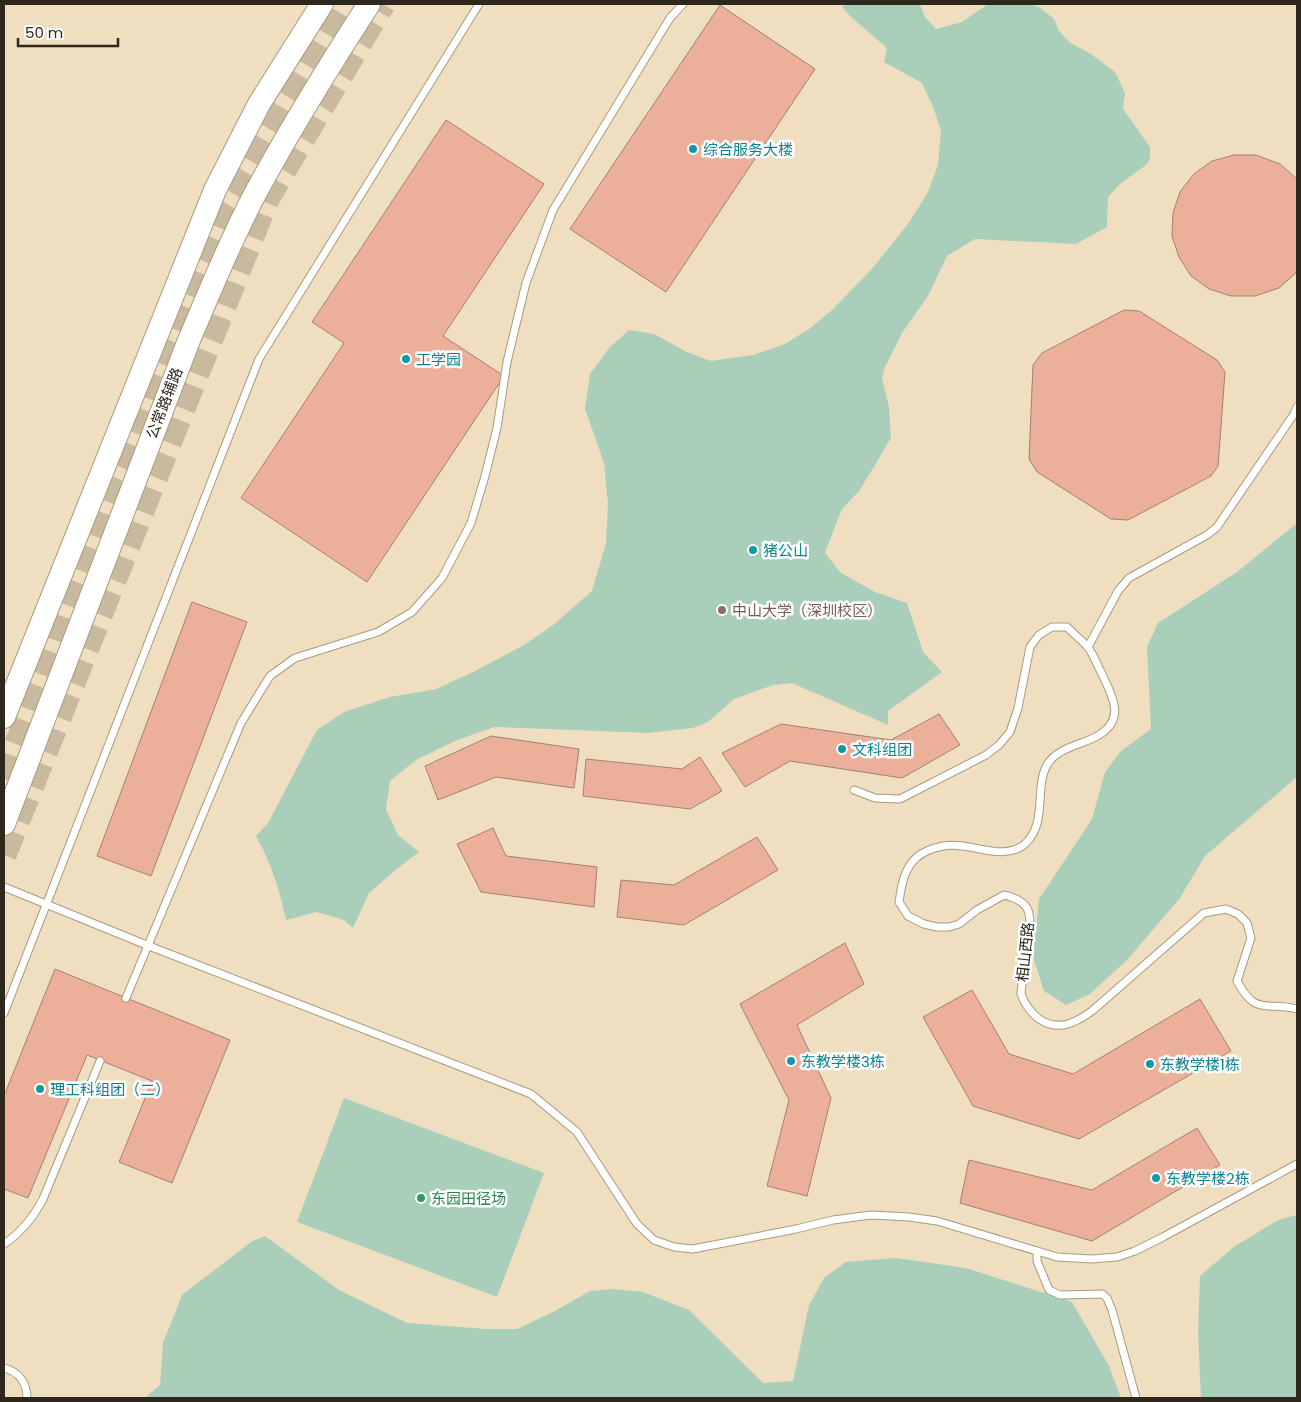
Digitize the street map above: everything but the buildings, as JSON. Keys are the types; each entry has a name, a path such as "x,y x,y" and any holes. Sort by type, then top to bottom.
{"main road":[{"name":"公常路辅路","path":"4,717 215,190 259,104 322,4"},
{"name":"公常路辅路","path":"4,824 188,340 259,187 325,73 369,4"}],"lane":[{"path":"4,1013 259,359 479,4"},
{"path":"126,998 241,723 270,676 295,658 378,632 412,612 442,578 472,523 496,428 507,362 526,283 553,210 670,18 683,4"},
{"path":"1088,646 1118,591 1128,578 1207,535 1217,527 1297,407"},
{"name":"相山西路","path":"854,790 875,798 900,799 986,755 999,745 1010,732 1018,708 1030,647 1039,635 1052,627 1067,627 1088,646 1114,698 1115,715 1110,727 1101,734 1065,750 1054,757 1047,765 1038,822 1033,833 1024,844 1011,850 996,852 961,846 938,846 921,853 912,860 902,878 899,902 908,916 924,924 937,927 959,924 977,910 1004,895 1017,899 1027,908 1030,922 1021,994 1024,1003 1033,1014 1045,1023 1056,1027 1079,1020 1092,1011 1204,913 1226,909 1238,914 1247,923 1251,938 1237,981 1249,1000 1260,1007 1286,1006 1297,1009"},
{"path":"4,887 149,946 531,1094 577,1132 637,1224 654,1240 674,1247 693,1250 833,1220 871,1215 937,1221 1057,1258 1116,1257 1135,1251 1297,1164"},
{"path":"4,1244 18,1234 39,1208 100,1061"},
{"path":"1037,1252 1037,1261 1049,1290 1060,1295 1102,1294 1107,1298 1136,1398"},
{"path":"4,1368 14,1373 26,1385 27,1398"}],"green space":[{"path":"847,4 920,4 925,17 936,29 962,22 988,4 1031,4 1040,8 1054,19 1059,31 1069,42 1091,54 1115,72 1125,93 1123,109 1150,147 1150,159 1146,165 1120,184 1108,197 1107,227 1076,244 975,239 947,256 928,296 902,333 885,367 882,378 889,407 891,438 860,490 842,509 825,553 841,573 875,592 907,603 923,652 942,672 888,711 888,725 792,683 773,685 734,699 708,722 693,728 648,733 494,727 455,741 416,760 390,781 386,809 398,835 419,852 369,893 353,928 344,920 317,912 286,920 274,877 256,836 268,823 317,730 344,712 390,697 436,689 471,673 524,645 553,625 592,591 606,543 608,504 604,463 585,409 590,374 610,347 629,330 654,334 687,352 711,361 753,355 785,344 809,329 831,311 871,270 908,224 928,192 938,165 941,131 934,109 922,83 884,62 887,48 842,7"},
{"path":"1297,523 1297,777 1205,856 1180,898 1128,959 1090,994 1066,1005 1044,991 1033,957 1039,899 1092,819 1105,772 1121,751 1151,729 1147,647 1158,623 1237,572"},
{"name":"东园田径场","path":"344,1098 544,1173 497,1297 297,1222"},
{"path":"1297,1215 1297,1398 1201,1398 1198,1333 1200,1276 1235,1246 1278,1220"},
{"path":"265,1236 339,1290 407,1323 487,1329 517,1329 553,1312 590,1291 613,1289 643,1292 689,1310 763,1383 793,1381 809,1305 824,1278 846,1262 896,1258 966,1268 1072,1302 1109,1366 1121,1398 145,1398 160,1385 163,1343 182,1295 251,1242"}],"tunnel":[{"path":"4,779 109,496 224,208 343,4"},
{"path":"4,855 267,199 383,4"}],"place":[{"name":"综合服务大楼","path":"693,149"},
{"name":"工学园","path":"406,359"},
{"name":"猪公山","path":"753,550"},
{"name":"中山大学（深圳校区）","path":"722,610"},
{"name":"文科组团","path":"842,749"},
{"name":"东教学楼3栋","path":"791,1061"},
{"name":"东教学楼1栋","path":"1150,1064"},
{"name":"理工科组团（二）","path":"40,1089"},
{"name":"东教学楼2栋","path":"1156,1178"},
{"name":"东园田径场","path":"421,1198"}]}
